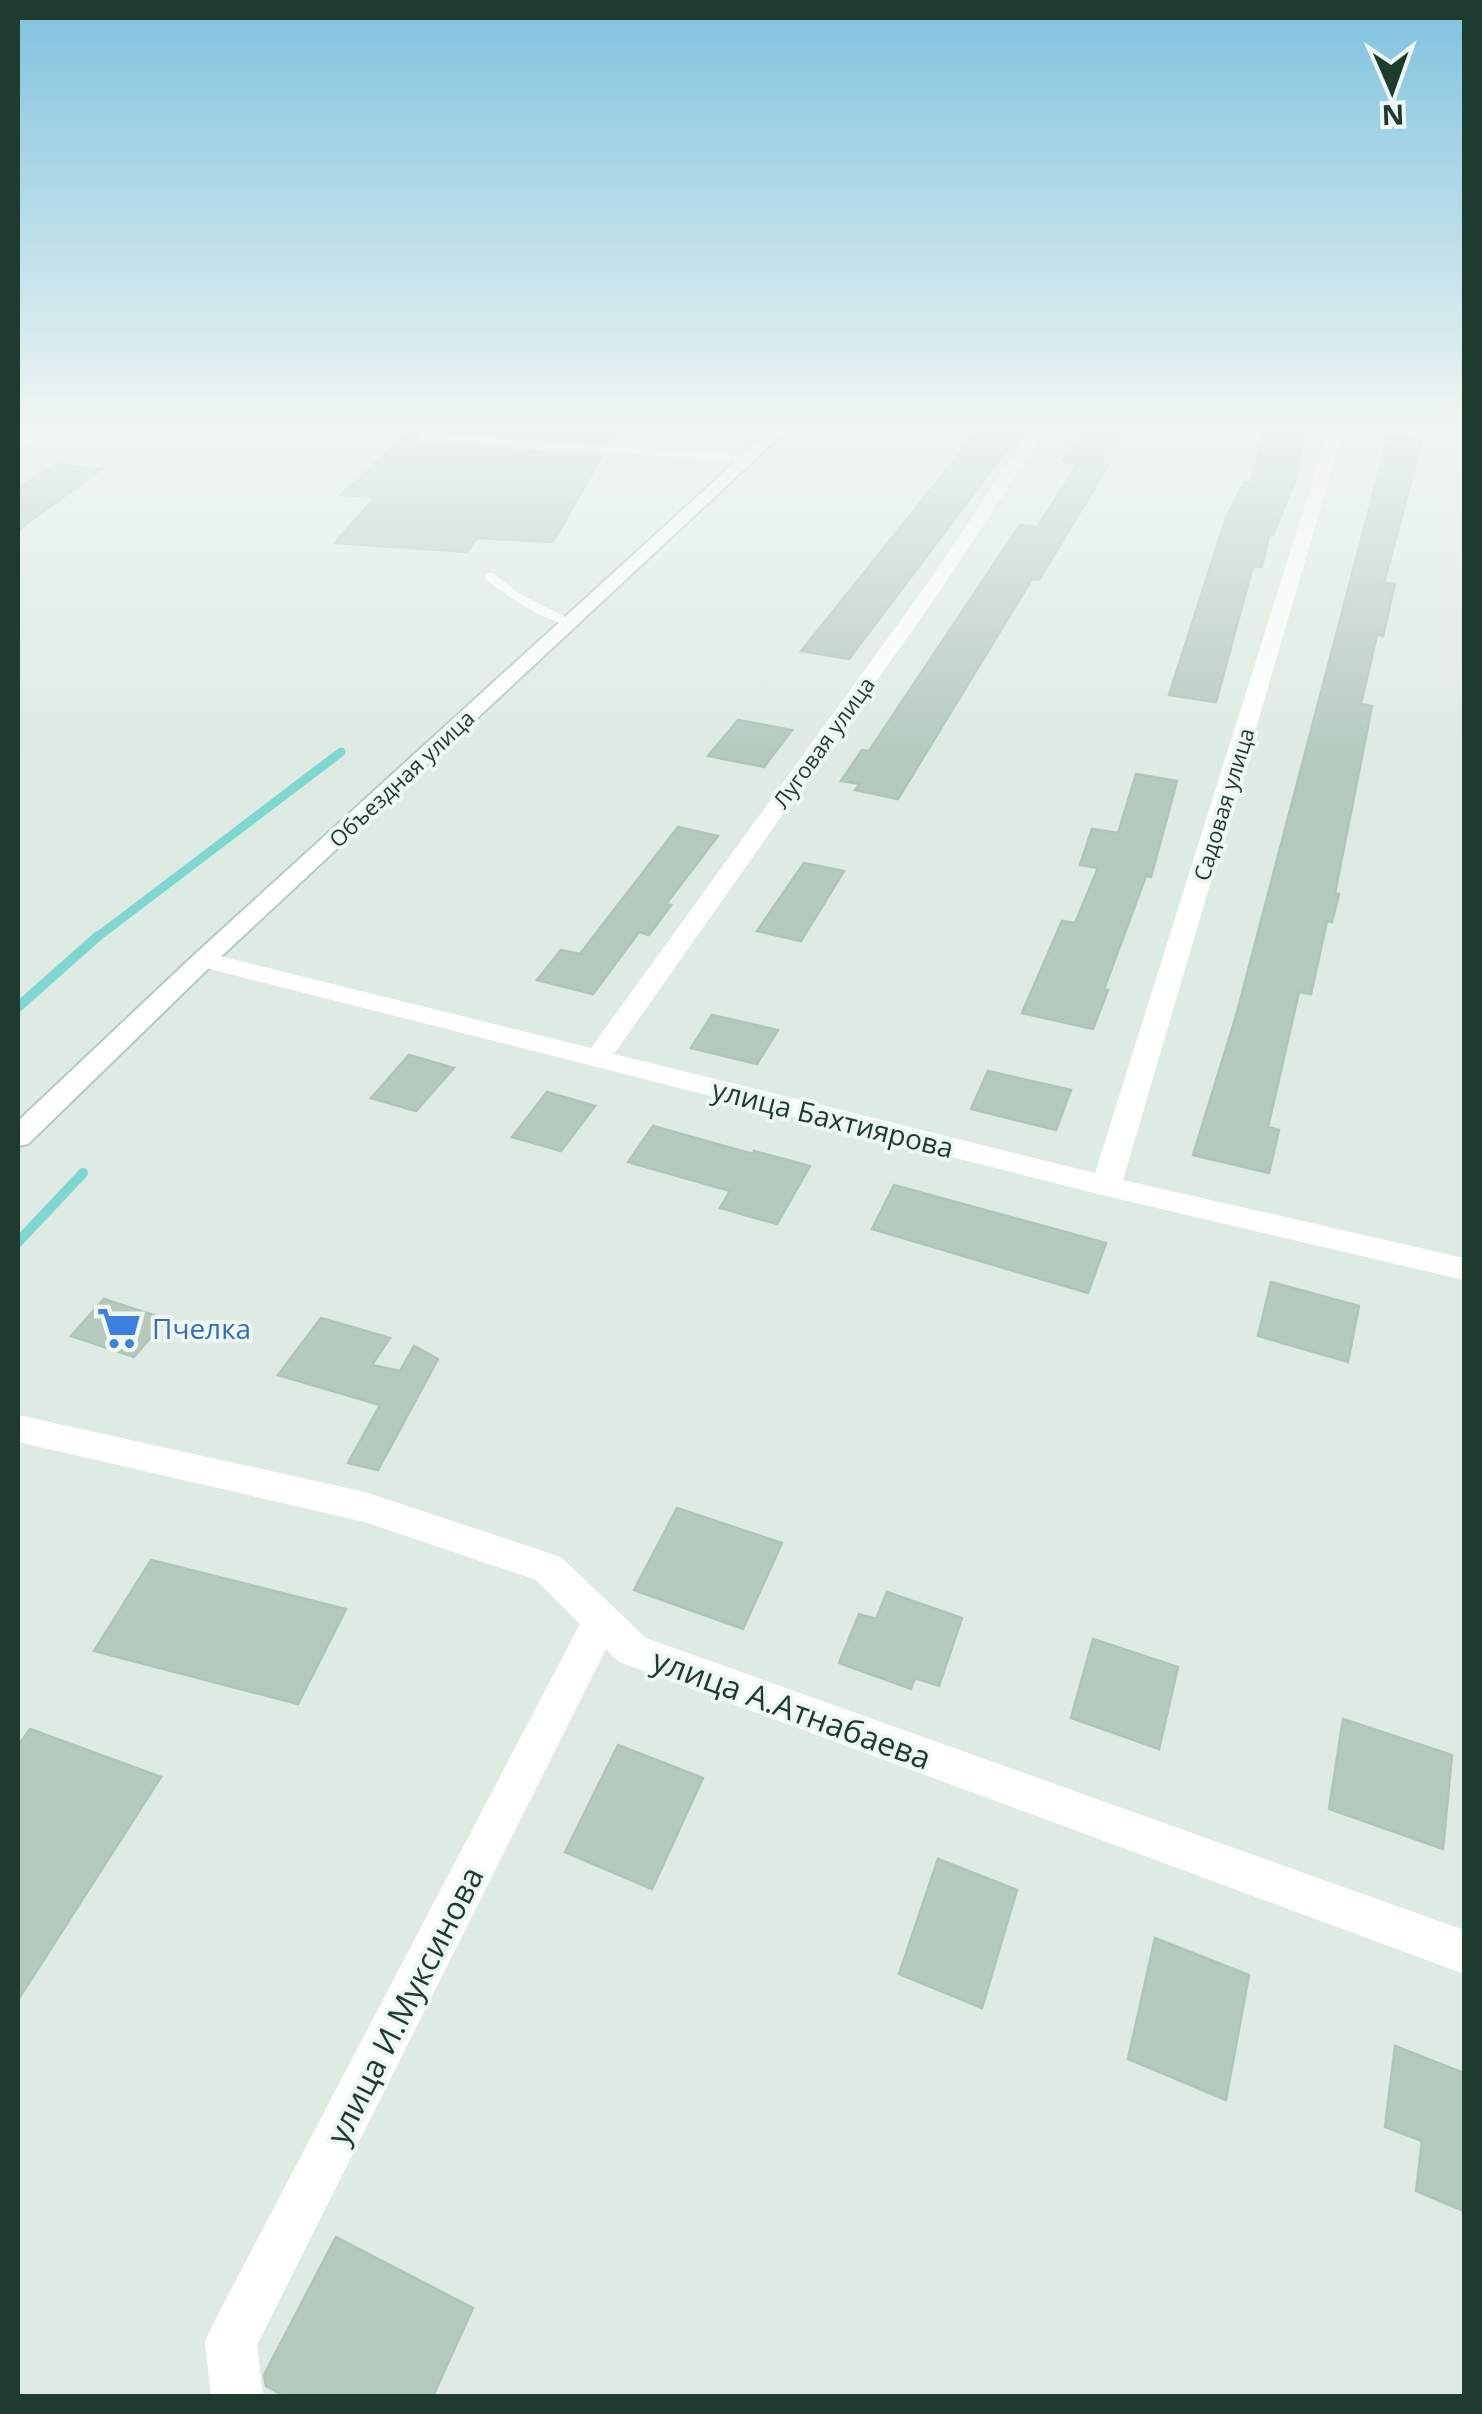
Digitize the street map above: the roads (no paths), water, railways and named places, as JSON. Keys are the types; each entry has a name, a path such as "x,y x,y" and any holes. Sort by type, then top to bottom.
{"street":[{"name":"Объездная улица","path":"18,1137 203,960 664,535"},
{"name":"Луговая улица","path":"598,1059 969,535"},
{"name":"Садовая улица","path":"1106,1186 1305,535"},
{"name":"улица Бахтиярова","path":"203,960 1106,1186 1464,1269"},
{"name":"улица А.Атнабаева","path":"18,1429 364,1507 549,1569 633,1650 1464,1952"},
{"name":"улица И.Муксинова","path":"237,2396 231,2342 602,1619"}],"lane":[{"path":"489,576 516,597 568,622"}],"waterway":[{"path":"96,938 341,752"},
{"path":"18,1007 98,936"},
{"path":"18,1242 83,1173"}],"place":[{"name":"Пчелка","path":"119,1328"}]}
